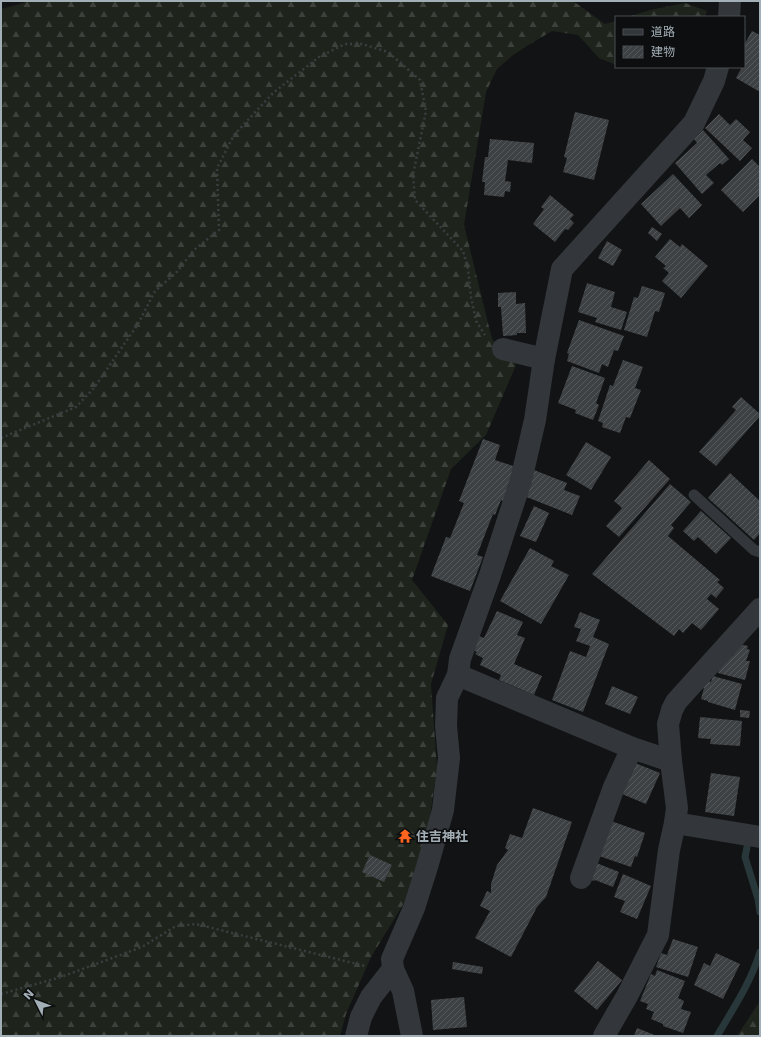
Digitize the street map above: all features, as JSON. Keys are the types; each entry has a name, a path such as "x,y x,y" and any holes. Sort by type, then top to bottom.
{"street":[{"path":"729,16 730,1"},
{"path":"356,1036 361,1017 371,997 389,974 392,959 414,908 443,810 450,758 446,726 447,698 458,675 460,659 521,480 536,420 544,359 562,269 694,123 714,81 718,68"},
{"path":"503,349 544,359"},
{"path":"604,1036 627,996 658,935 669,850 676,823 677,808 668,724 672,710 676,702 760,609"},
{"path":"458,675 632,748 671,761"},
{"path":"581,878 614,787 632,748"},
{"path":"676,823 760,837"},
{"path":"389,974 403,991 412,1036"}],"lane":[{"path":"694,495 754,550 760,552"}],"path":[{"path":"1,438 76,407 94,388 138,324 155,290 176,273 194,250 219,230 217,168 234,135 273,93 319,57 345,44 362,44 388,52 420,80 426,111 413,175 415,200 463,251 468,269 471,297 476,321 489,342 503,349"},
{"path":"1,994 61,977 142,947 176,926 196,924 376,969 389,974"}],"green space":[{"path":"31,1 573,1 605,24 615,21 615,65 599,58 578,35 552,31 513,55 497,69 486,92 464,225 492,339 516,365 486,435 451,469 412,580 448,625 431,684 437,768 426,844 404,903 371,957 346,1014 340,1036 1,1036 1,9"},
{"path":"685,3 707,11 705,16 631,16 650,10"},
{"path":"760,1001 760,1036 737,1036"}],"building":[{"path":"752,31 760,35 760,92 736,78 741,68 745,68 745,43"},
{"path":"575,112 609,120 594,180 563,172 567,158 564,157"},
{"path":"719,114 730,125 736,119 750,132 743,140 752,148 740,161 705,128"},
{"path":"703,130 729,159 722,165 720,163 706,175 714,183 702,194 675,163 697,143 694,139"},
{"path":"490,139 534,143 532,163 508,160 505,181 511,182 510,192 505,191 504,197 484,195 485,182 482,182 485,157 488,157"},
{"path":"752,159 760,167 760,195 743,212 721,190"},
{"path":"673,174 702,205 689,218 680,208 661,226 641,204"},
{"path":"550,195 574,215 570,219 574,223 568,230 565,229 555,242 533,224 544,209 541,207"},
{"path":"652,227 662,234 657,241 648,233"},
{"path":"670,239 680,247 682,244 708,266 681,298 662,281 669,273 663,268 666,266 655,257"},
{"path":"607,241 622,250 613,266 598,258"},
{"path":"587,283 615,292 611,307 627,312 621,330 595,322 597,318 578,312"},
{"path":"642,286 665,293 659,312 655,311 647,337 624,330 634,297 638,298"},
{"path":"516,292 516,304 525,303 526,333 503,336 501,307 498,307 498,293"},
{"path":"579,320 624,336 618,351 614,350 608,367 602,364 599,373 567,361 569,354 567,353"},
{"path":"623,360 643,367 635,388 641,390 630,418 626,417 620,433 602,427 603,423 598,421 610,385 613,386"},
{"path":"572,366 605,378 596,403 599,405 593,420 575,413 576,410 558,403"},
{"path":"741,397 760,414 760,416 716,466 699,452 736,410 732,407"},
{"path":"483,439 500,445 495,460 516,467 503,501 501,500 495,515 493,514 477,555 483,557 470,591 431,576 446,537 450,538 464,503 459,501"},
{"path":"586,442 611,457 591,490 566,475"},
{"path":"649,460 670,479 619,537 606,526 622,508 614,501"},
{"path":"534,470 567,483 564,490 580,496 572,515 524,496"},
{"path":"730,473 760,501 760,533 754,540 708,498"},
{"path":"670,484 691,502 671,525 674,528 668,536 720,580 717,582 724,588 716,598 711,594 707,599 719,609 701,630 692,623 683,633 679,629 674,636 592,574"},
{"path":"534,506 549,513 536,542 520,536"},
{"path":"701,511 731,538 716,554 698,537 694,541 683,531"},
{"path":"530,548 554,561 551,566 569,575 541,624 500,601"},
{"path":"497,611 523,622 517,635 525,638 514,664 542,676 534,695 499,680 501,675 480,665 483,658 475,654 477,652 471,649 477,635 484,638"},
{"path":"580,612 600,620 593,637 609,644 583,712 552,700 570,651 586,657 590,646 576,641 581,629 574,627"},
{"path":"740,644 748,646 747,649 750,650 746,661 750,661 745,680 718,673 721,661 726,654 733,656 735,649 738,650"},
{"path":"713,676 742,684 735,710 701,699 706,680 711,682"},
{"path":"612,686 638,697 630,714 605,704"},
{"path":"740,710 750,711 749,718 740,717"},
{"path":"700,717 742,721 740,746 710,744 711,739 698,738"},
{"path":"635,763 660,773 646,804 622,794"},
{"path":"711,773 740,777 734,816 705,812"},
{"path":"533,808 572,822 546,897 537,907 511,957 475,938 490,911 480,906 487,891 491,893 491,884 497,865 508,850 505,848 510,834 522,838"},
{"path":"611,821 645,833 637,857 635,856 631,867 599,856"},
{"path":"370,855 392,865 384,882 362,872"},
{"path":"594,862 619,872 613,887 588,879"},
{"path":"623,874 651,886 637,919 620,912 625,901 614,897"},
{"path":"673,939 698,947 688,977 656,967 661,953 667,955"},
{"path":"716,953 740,964 723,999 694,985 704,963 710,966"},
{"path":"598,961 622,980 597,1010 574,991"},
{"path":"453,962 483,967 482,974 452,969"},
{"path":"657,970 685,981 678,998 684,1001 681,1009 691,1012 683,1033 663,1026 663,1024 651,1019 654,1012 646,1009 648,1004 640,1001 651,974 655,976"},
{"path":"464,997 467,1027 433,1030 431,1000"},
{"path":"637,1028 657,1036 634,1036"}],"waterway":[{"path":"747,847 745,857 758,899 760,912"},
{"path":"717,1036 747,985 760,952"}],"place":[{"name":"住吉神社","path":"405,836"}]}
